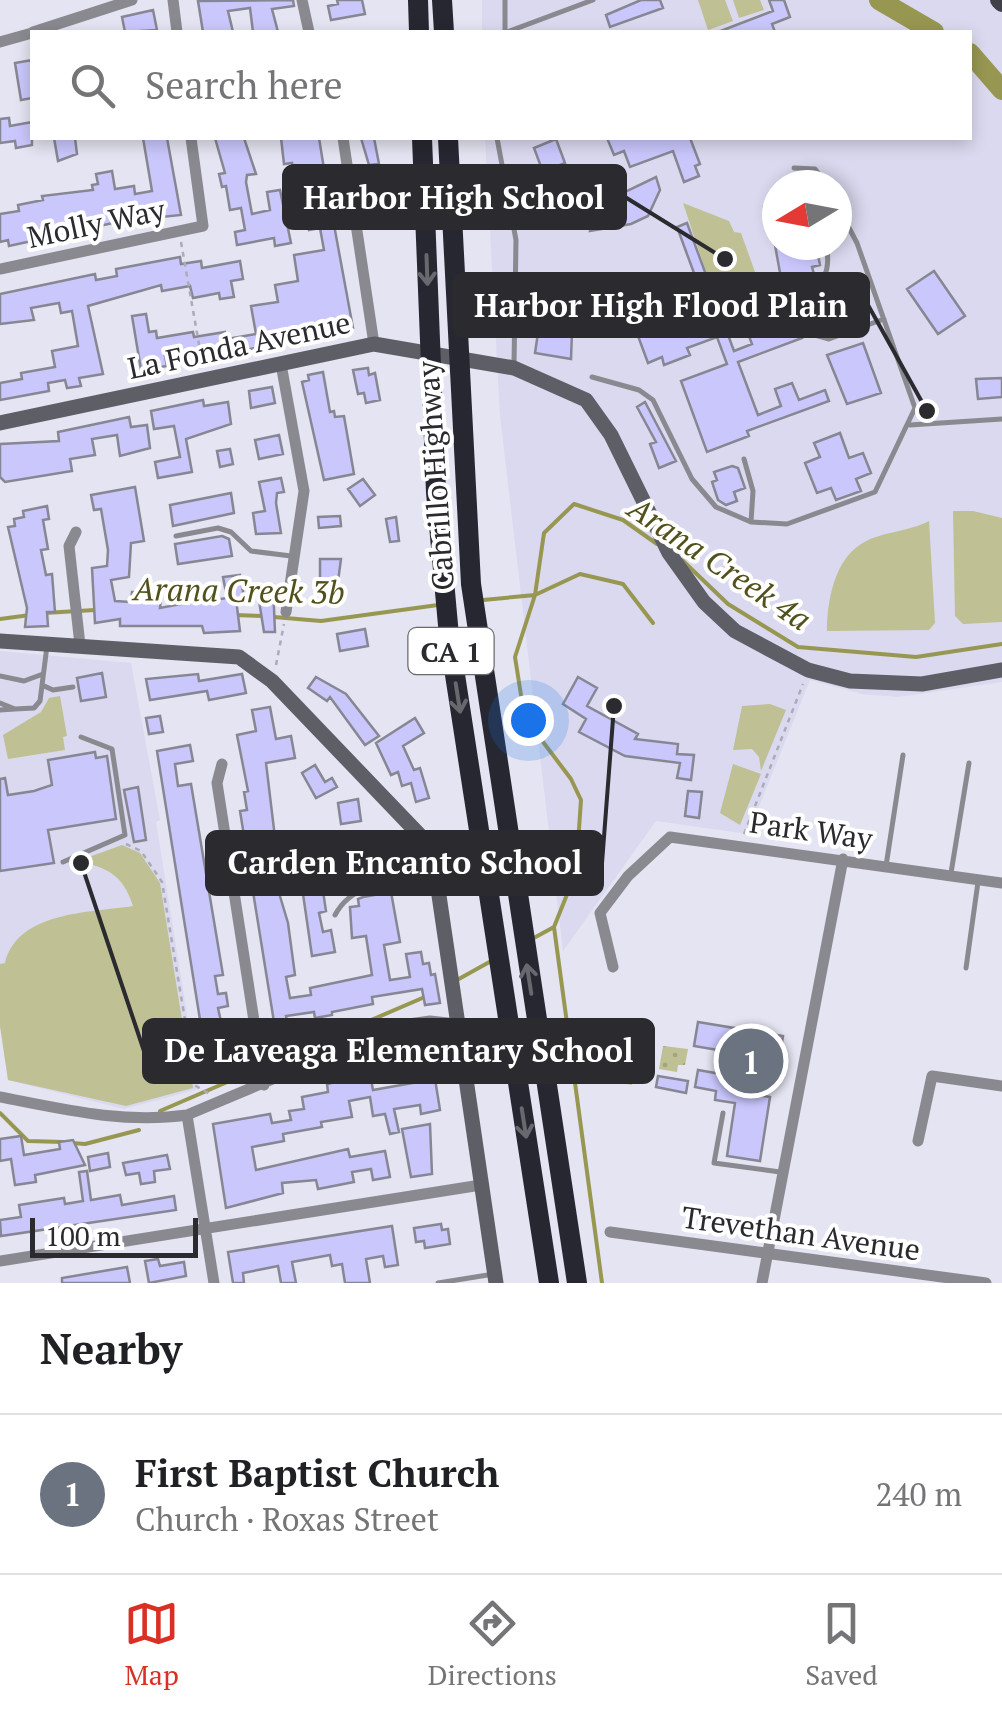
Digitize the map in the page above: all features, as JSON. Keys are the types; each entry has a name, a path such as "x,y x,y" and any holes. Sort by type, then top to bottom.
{"highway":[{"path":"418,0 419,30"},
{"path":"442,0 444,30"},
{"name":"Cabrillo Highway","path":"422,140 433,443 444,588 545,1283"},
{"name":"Cabrillo Highway","path":"448,140 470,584 577,1283"}],"street":[{"path":"42,30 132,0"},
{"path":"173,0 177,30"},
{"path":"302,0 309,30"},
{"path":"0,42 30,34"},
{"name":"Molly Way","path":"0,269 203,226 191,140"},
{"path":"343,140 382,344"},
{"name":"La Fonda Avenue","path":"0,423 382,344 514,368 586,400 610,435 669,553 704,602 735,631 808,670 850,681 922,684 1002,670"},
{"path":"281,364 304,492 286,612"},
{"path":"76,532 69,546 80,646"},
{"path":"0,641 238,657 272,681 432,848 495,1278"},
{"path":"222,764 216,783 264,1084"},
{"name":"Park Way","path":"612,967 600,913 628,876 670,837 1002,883"},
{"path":"762,1283 843,859"},
{"path":"0,1097 116,1118 152,1120 187,1114 402,1025 430,1021 457,1024"},
{"path":"918,1140 932,1076 1002,1086"},
{"path":"187,1114 214,1283"},
{"path":"0,1261 481,1185"},
{"name":"Trevethan Avenue","path":"610,1232 986,1283"}],"lane":[{"path":"505,0 508,30"},
{"path":"513,30 593,0"},
{"path":"496,140 516,240 514,368"},
{"path":"794,168 816,170"},
{"path":"592,377 639,390 653,400 692,479 716,507 751,522 787,524 875,492 915,408 852,234"},
{"path":"828,260 829,272 824,281 800,291 795,301 804,332 829,339 884,319"},
{"path":"909,426 1002,419"},
{"path":"744,459 754,492 751,522"},
{"path":"176,536 218,528 231,532 252,551 294,556"},
{"path":"0,710 34,708 42,685 47,644"},
{"path":"0,676 24,681 43,674"},
{"path":"42,685 53,690 72,687"},
{"path":"0,702 15,709"},
{"path":"63,862 125,835 112,750 81,737"},
{"path":"886,866 904,756"},
{"path":"950,876 969,763"},
{"path":"335,915 345,896 358,888 436,878"},
{"path":"966,968 978,880"},
{"path":"724,1113 714,1164 783,1173"},
{"path":"438,1283 495,1278"}],"path":[{"path":"179,230 205,380"},
{"path":"272,681 286,612"},
{"path":"740,845 808,670"},
{"path":"116,839 141,851 162,882 196,1086 212,1094"}],"shaded area":[{"path":"482,0 1002,0 1002,682 898,697 862,694 810,680 748,834 656,821 563,951 500,416 485,140 972,140 972,30 482,30"},
{"path":"0,651 131,663 160,820 156,822 199,1089 124,1109 8,1080 0,1026"}],"green space":[{"path":"698,0 725,0 733,21 708,30"},
{"path":"733,0 760,0 764,10 739,18"},
{"path":"683,203 729,221 734,232 741,233 759,283 715,299"},
{"path":"953,511 1002,518 1002,622 963,624 955,616"},
{"path":"929,521 935,623 929,630 827,631 834,583 852,551 868,540"},
{"path":"60,696 67,736 63,737 65,750 8,759 3,735 41,712 49,698"},
{"path":"770,704 786,710 761,771 759,757 752,749 733,750 742,706"},
{"path":"733,764 761,774 740,825 720,813"},
{"path":"122,845 140,853 160,883 193,1088 126,1106 8,1080 0,1026 0,964 5,963 12,946 24,933 40,924 77,913 133,906 113,874 78,861"},
{"path":"663,1046 688,1049 685,1065 678,1065 677,1072 659,1069"},
{"path":"596,1061 635,1068 632,1085 593,1079"}],"building":[{"path":"293,0 294,6 272,9 277,30 253,30 250,8 228,11 233,30 203,30 198,1"},
{"path":"337,0 362,0 365,14 331,20 328,6 338,4"},
{"path":"641,0 660,0 663,8 610,27 606,15"},
{"path":"769,0 784,0 790,17 772,24 774,30 723,30 773,11"},
{"path":"153,10 157,30 125,30 122,17"},
{"path":"30,60 30,98 21,100 15,63"},
{"path":"9,118 10,126 30,122 32,145 16,148 15,141 0,143 0,119"},
{"path":"54,140 75,140 77,154 58,161"},
{"path":"143,140 167,140 181,215 122,221 9,246 8,240 0,242 0,214 19,211 18,205 43,200 42,196 93,190 92,185 98,184 96,174 112,171 115,189 134,186 135,194 152,191"},
{"path":"216,140 245,140 256,174 247,175 246,182 252,214 270,210 267,192 280,190 291,243 275,246 274,238 237,245 235,232 245,230 241,208 230,210 226,186 222,187 219,174 225,173"},
{"path":"281,140 319,140 327,187 297,193 292,163 284,164"},
{"path":"362,140 374,140 379,164 369,165"},
{"path":"556,140 565,163 543,172 534,148"},
{"path":"608,140 691,140 700,164 695,166 699,176 684,182 673,151 630,167 624,151 614,155"},
{"path":"656,177 660,190 648,216 631,224 590,231 593,217 612,210 608,200"},
{"path":"332,214 353,328 297,334 297,339 184,363 181,348 164,351 167,366 141,370 132,316 146,314 149,332 156,331 157,338 193,332 194,337 225,332 227,339 256,334 251,306 278,302 275,285 298,281 294,255 324,250 320,228 309,230 307,219"},
{"path":"687,223 720,313 776,292 780,303 772,306 779,326 794,320 802,338 738,362 758,415 781,406 775,389 792,383 799,400 825,390 829,401 747,431 749,436 707,452 681,381 727,364 717,337 687,348 690,355 664,365 662,357 648,363 624,298 638,293 636,286 661,277 664,284 694,273 677,227","holes":["742,318 752,344 734,351 724,324"]},
{"path":"180,257 181,264 201,261 202,268 240,261 243,279 231,281 234,297 220,299 219,293 193,298 190,286 162,291 161,285 88,306 103,374 79,378 81,386 67,388 65,380 48,383 49,391 0,400 0,383 22,379 21,373 55,367 52,351 78,346 72,311 61,313 59,303 31,308 34,320 0,324 0,294 95,274 96,280 117,276 116,269"},
{"path":"778,260 819,260 820,265 812,267 814,274 782,284"},
{"path":"934,271 965,316 938,334 907,289"},
{"path":"539,326 572,332 571,359 535,353"},
{"path":"863,343 881,393 847,404 827,355"},
{"path":"368,368 369,375 375,373 380,400 366,403 364,393 358,394 353,370"},
{"path":"323,372 330,412 334,411 335,417 344,416 354,474 324,480 302,382 309,380 308,375"},
{"path":"1002,378 1002,397 978,399 976,379"},
{"path":"272,387 275,403 251,408 249,391"},
{"path":"203,400 204,406 228,402 231,424 186,439 192,472 158,478 155,462 180,457 174,426 154,429 151,411"},
{"path":"645,402 676,461 659,468 650,444 656,442 637,407"},
{"path":"129,417 131,427 147,425 150,448 120,456 117,435 92,439 95,455 70,459 72,471 5,482 0,477 0,444 59,441 58,432"},
{"path":"840,433 849,458 863,453 871,473 856,479 861,491 836,500 831,488 817,493 805,463 820,457 814,443"},
{"path":"279,435 283,454 259,459 255,440"},
{"path":"230,449 233,464 220,467 217,451"},
{"path":"738,468 745,488 734,492 737,501 726,505 718,500 712,482 717,480 714,472"},
{"path":"281,478 284,492 277,493 276,503 281,533 256,534 253,513 265,511 259,482"},
{"path":"363,479 375,495 360,506 348,489"},
{"path":"135,487 144,541 131,543 129,577 111,580 115,601 131,602 132,592 143,592 142,598 161,599 160,608 181,604 180,597 194,595 195,603 227,598 223,577 240,575 244,597 236,599 240,631 204,633 202,626 120,626 120,619 95,623 92,568 107,566 108,550 101,509 94,510 91,495"},
{"path":"231,493 234,513 173,526 170,505"},
{"path":"47,506 49,519 43,520 48,549 41,550 46,575 52,574 55,612 47,612 48,626 25,627 27,608 8,527 15,526 14,519 24,517 23,511"},
{"path":"340,516 341,526 319,528 318,517"},
{"path":"396,517 399,541 390,542 386,519"},
{"path":"222,536 229,539 232,556 178,564 175,544"},
{"path":"320,559 341,559 337,589 320,589"},
{"path":"273,585 275,632 264,632 257,588"},
{"path":"365,629 368,646 340,651 337,634"},
{"path":"102,673 106,697 81,701 77,678"},
{"path":"198,674 199,681 242,674 246,693 209,700 207,691 150,700 146,679"},
{"path":"316,677 346,694 379,736 365,745 330,697 327,701 308,688"},
{"path":"578,677 597,688 587,706 638,734 635,739 678,744 677,754 694,755 691,780 677,778 680,763 625,756 579,732 586,719 563,704"},
{"path":"270,707 276,739 291,736 295,758 266,763 277,854 268,856 288,923 295,975 286,977 290,998 311,995 310,988 372,975 366,936 352,938 350,907 359,906 358,899 363,897 391,892 400,942 384,945 390,980 410,977 406,954 421,952 423,964 429,963 431,975 435,974 440,1003 425,1005 422,989 372,997 373,1004 332,1015 315,1018 314,1012 286,1016 290,1035 312,1032 314,1046 279,1053 240,811 247,810 244,792 248,791 237,735 256,731 252,710"},
{"path":"160,716 163,732 149,734 146,718"},
{"path":"415,718 424,733 403,746 414,770 420,768 429,798 416,802 411,783 402,786 398,772 391,775 376,743"},
{"path":"190,745 193,761 175,764 178,786 191,784 223,975 215,976 218,994 226,993 228,1006 218,1008 222,1026 231,1024 239,1072 211,1078 207,1059 215,1058 209,1024 201,1026 157,751"},
{"path":"95,752 96,758 107,756 116,819 48,830 54,863 0,871 0,779 5,778 8,795 34,791 52,785 48,760"},
{"path":"315,765 325,782 332,778 337,787 316,798 302,773"},
{"path":"138,787 146,840 134,842 124,790"},
{"path":"688,791 702,792 699,818 685,816"},
{"path":"358,799 361,821 341,824 338,803"},
{"path":"323,891 326,911 319,913 323,932 331,930 335,952 312,956 303,894"},
{"path":"698,1022 783,1036 776,1080 750,1075 747,1093 770,1097 760,1161 727,1156 735,1103 715,1100 716,1091 695,1087 698,1070 721,1074 724,1051 694,1046"},
{"path":"370,1074 373,1090 435,1079 440,1110 421,1114 420,1105 394,1109 399,1132 390,1134 385,1114 373,1116 370,1097 349,1101 352,1117 321,1122 322,1127 283,1134 284,1141 252,1147 256,1170 348,1149 350,1157 385,1151 390,1177 373,1180 371,1169 352,1172 354,1182 318,1189 316,1180 282,1183 283,1193 226,1208 213,1124 270,1114 272,1123 291,1120 289,1111 304,1109 302,1097 328,1092 327,1084"},
{"path":"658,1076 688,1081 686,1093 656,1087"},
{"path":"430,1124 432,1174 411,1177 402,1129"},
{"path":"21,1136 24,1155 60,1149 59,1142 73,1140 85,1165 35,1175 36,1182 15,1185 11,1159 0,1161 0,1139"},
{"path":"108,1153 110,1167 90,1171 88,1157"},
{"path":"167,1155 170,1169 154,1171 155,1182 141,1184 139,1173 126,1175 123,1163"},
{"path":"87,1171 91,1200 120,1195 122,1205 174,1196 176,1210 1,1236 0,1220 21,1217 19,1205 64,1198 65,1204 83,1201 79,1172"},
{"path":"441,1224 442,1230 448,1229 450,1244 425,1248 424,1241 416,1242 414,1228"},
{"path":"392,1226 398,1265 385,1267 383,1256 366,1259 370,1283 345,1283 342,1264 332,1266 330,1255 292,1262 296,1283 281,1283 278,1266 243,1273 244,1283 233,1283 228,1252"},
{"path":"158,1259 160,1266 184,1262 186,1276 149,1283 145,1261"},
{"path":"127,1267 130,1283 62,1283 62,1278"}],"waterway":[{"path":"879,0 931,30"},
{"path":"972,55 1002,90"},
{"name":"Arana Creek 4a","path":"554,927 576,872 581,800 571,779 534,730 521,695 515,657 535,595 544,533 574,504 623,520 657,544"},
{"name":"Arana Creek 4a","path":"682,560 728,604 798,647 916,657 1002,644"},
{"path":"483,600 535,595 580,574 623,584 653,623"},
{"name":"Arana Creek 3b","path":"274,617 321,621 438,605"},
{"name":"Arana Creek 3b","path":"44,613 95,610"},
{"name":"Arana Creek 3b","path":"0,619 30,615"},
{"name":"Arana Creek 3b","path":"234,615 265,616"},
{"path":"554,927 602,1283"},
{"path":"532,939 554,927"},
{"path":"457,980 493,960"},
{"path":"160,1111 427,996"},
{"path":"0,1113 28,1141 63,1142"},
{"path":"72,1143 85,1144 139,1130"}],"place":[{"name":"Harbor High School","path":"725,259"},
{"name":"Harbor High Flood Plain","path":"927,411"},
{"name":"Carden Encanto School","path":"614,706"},
{"name":"De Laveaga Elementary School","path":"81,863"},
{"name":"First Baptist Church","path":"751,1061"}]}
